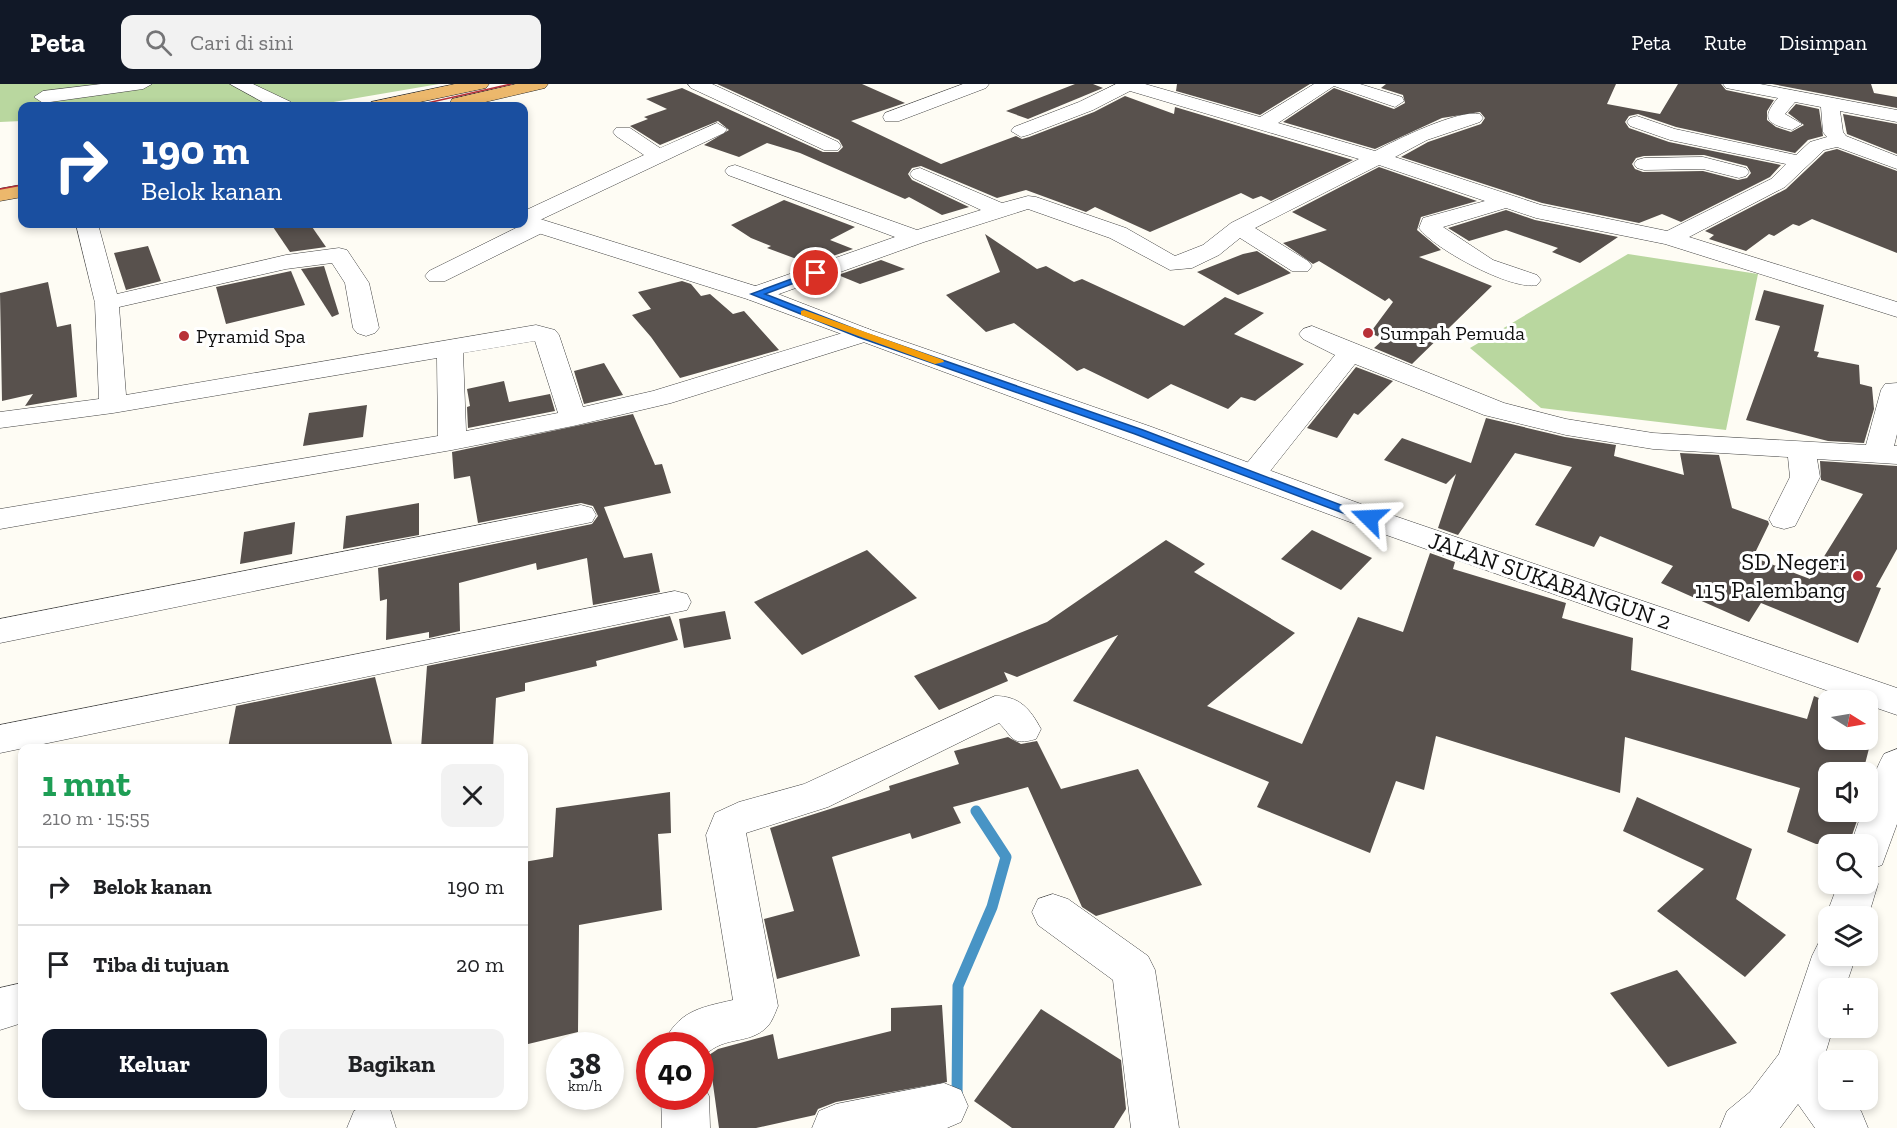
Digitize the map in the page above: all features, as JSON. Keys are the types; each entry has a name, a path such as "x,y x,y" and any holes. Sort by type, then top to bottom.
{"highway":[{"path":"397,102 480,84"},
{"path":"461,102 539,84"},
{"path":"0,182 18,179"},
{"path":"0,195 18,192"}],"street":[{"path":"43,97 143,84"},
{"path":"247,88 278,84"},
{"path":"697,84 831,146"},
{"path":"892,117 980,84"},
{"path":"1264,123 1327,84"},
{"path":"1342,84 1395,101"},
{"path":"1732,84 1891,115 1884,89"},
{"path":"1021,131 1086,106 1127,85 1378,158 1536,211 1670,238 1897,310"},
{"path":"247,88 276,102"},
{"path":"1791,95 1776,112 1776,117 1792,124"},
{"path":"1830,104 1833,132 1839,140 1856,149 1897,163"},
{"path":"756,294 916,237 1028,202 1118,233 1170,263 1184,263 1232,234 1420,136 1473,118"},
{"path":"1636,122 1670,134 1803,162"},
{"path":"528,222 717,129"},
{"path":"623,132 660,157"},
{"path":"1670,238 1778,183 1803,162 1817,146 1839,140"},
{"path":"1644,164 1703,163 1778,183"},
{"path":"735,171 916,237"},
{"path":"920,174 1000,210"},
{"path":"1508,201 1431,223 1430,228 1485,265 1529,280"},
{"path":"1424,202 1452,217"},
{"name":"JALAN SUKABANGUN 2","path":"528,222 756,294 862,335 1253,474 1472,555 1897,702"},
{"path":"88,228 107,303 113,405"},
{"path":"437,276 518,228"},
{"path":"1232,234 1300,266"},
{"path":"1232,234 1274,268"},
{"path":"107,303 286,262 339,255 357,283 366,328"},
{"path":"0,420 113,405 529,333 546,335 573,418"},
{"path":"1312,334 1350,353 1494,409 1566,427 1653,441 1801,448 1888,455 1894,390"},
{"path":"0,519 452,442 573,418 661,397 862,335"},
{"path":"450,347 452,442"},
{"path":"1253,474 1350,353"},
{"path":"1784,519 1805,477 1801,448"},
{"path":"0,631 582,515"},
{"path":"0,739 675,602"},
{"path":"695,1032 749,1015 756,1006 726,835 729,824 738,818 814,796 995,709 1007,709 1015,715 1023,729"},
{"path":"1874,834 1897,764"},
{"path":"1053,912 1133,970 1155,1128"},
{"path":"1744,1128 1767,1108 1798,1066 1831,966"},
{"path":"0,1009 18,1004"},
{"path":"1798,1066 1844,1128"},
{"path":"836,1128 944,1106"},
{"path":"685,1110 686,1128"}],"green space":[{"path":"0,84 439,84 334,102 18,102 18,121 0,122"},
{"path":"1628,254 1758,274 1726,430 1541,408 1470,348"}],"building":[{"path":"717,84 862,84 905,103 851,121 941,164 1016,136 1022,139 1029,137 1094,112 1125,96 1174,114 1175,107 1353,160 1271,201 1261,196 1253,199 1241,193 1150,232 1095,207 1086,212 1026,190 997,198 921,166 912,168 908,174 912,180 969,207 942,215 909,197 905,199 800,153 767,143 739,157 704,145 729,130 718,121 660,145 630,126 648,119 644,117 667,109 646,99 682,88 823,152 838,152 843,147 839,140"},
{"path":"1075,84 1093,84 1103,88 1028,119 1006,111"},
{"path":"1177,84 1310,84 1260,115 1176,91"},
{"path":"1386,84 1616,84 1607,104 1660,114 1678,84 1721,84 1726,90 1774,100 1767,111 1767,120 1776,127 1791,132 1804,125 1788,113 1796,104 1819,109 1823,136 1808,140 1795,153 1676,127 1638,114 1629,116 1625,122 1629,128 1669,142 1781,165 1770,177 1681,222 1662,214 1639,223 1542,203 1401,157 1428,142 1481,124 1485,118 1480,112 1442,118 1375,149 1283,122 1334,88 1394,109 1405,103 1403,95 1381,88","holes":["1704,155 1747,166 1751,173 1747,178 1738,180 1703,171 1643,172 1635,169 1632,164 1636,158 1644,156"]},
{"path":"1772,84 1871,84 1874,93 1897,97 1897,108"},
{"path":"1843,114 1897,124 1897,154 1847,134"},
{"path":"1837,149 1897,171 1897,253 1812,219 1799,226 1793,224 1774,236 1769,234 1746,251 1709,239 1714,235 1705,231 1786,189 1825,152"},
{"path":"1379,167 1477,201 1421,217 1417,230 1441,250 1419,257 1492,286 1412,364 1374,348 1384,339 1370,333 1393,302 1389,298 1385,301 1319,261 1313,264 1283,243 1327,230 1292,212"},
{"path":"784,200 855,227 830,240 853,249 810,264 767,248 771,246 751,238 731,225"},
{"path":"1506,210 1535,220 1618,237 1580,263 1552,252 1558,248 1506,230 1469,241 1448,228"},
{"path":"274,228 313,228 326,247 290,252"},
{"path":"985,234 1037,269 1046,266 1074,282 1082,279 1184,326 1225,297 1264,313 1234,334 1304,364 1255,401 1241,397 1228,409 1171,384 1148,399 1084,368 1077,371 1014,323 986,332 946,295 1000,272"},
{"path":"148,246 161,281 126,290 114,253"},
{"path":"1257,251 1291,273 1238,295 1197,272 1243,254"},
{"path":"881,260 905,269 860,284 838,275"},
{"path":"324,266 339,314 332,317 301,269"},
{"path":"291,271 305,305 226,324 216,287"},
{"path":"682,281 691,284 701,296 710,294 733,314 744,311 779,350 680,378 632,315 651,309 638,292"},
{"path":"48,282 57,327 71,324 77,397 25,406 33,394 2,401 0,293"},
{"path":"1764,290 1824,305 1814,351 1819,352 1817,357 1859,365 1860,384 1872,387 1874,409 1864,443 1828,441 1746,420 1780,326 1755,320"},
{"path":"604,363 623,395 584,404 574,371"},
{"path":"1356,367 1393,381 1358,415 1354,413 1337,438 1307,428"},
{"path":"504,381 509,402 550,394 555,411 468,428 467,407 470,406 467,389"},
{"path":"367,405 363,437 303,446 309,413"},
{"path":"633,414 655,465 662,464 671,493 604,507 624,558 652,553 660,592 593,605 587,558 537,570 536,563 459,583 460,631 429,638 429,632 386,640 387,599 380,601 378,568 592,524 598,516 593,506 581,503 478,523 470,476 454,479 452,452"},
{"path":"1486,418 1565,437 1616,445 1614,456 1684,475 1680,453 1719,455 1732,508 1768,521 1769,524 1753,557 1810,579 1863,494 1821,480 1820,461 1897,466 1897,549 1876,587 1881,588 1858,643 1761,603 1749,622 1661,583 1673,566 1600,536 1594,547 1535,525 1572,467 1515,453 1458,535 1438,528 1456,474 1446,484 1384,460 1402,438 1471,463"},
{"path":"419,503 419,535 343,549 346,516"},
{"path":"295,522 292,554 240,564 244,532"},
{"path":"1312,530 1372,558 1341,590 1281,559"},
{"path":"1166,540 1205,564 1194,572 1295,633 1207,706 1302,744 1358,617 1403,632 1430,553 1455,562 1453,569 1566,603 1562,618 1633,638 1631,670 1807,719 1814,696 1818,698 1818,750 1869,750 1866,762 1818,762 1818,822 1857,822 1852,834 1818,834 1818,844 1816,844 1787,832 1800,788 1625,737 1620,793 1436,736 1424,790 1396,781 1370,853 1257,807 1269,782 1073,701 1118,635 1017,677 1004,672 1008,681 939,710 914,676 1047,622"},
{"path":"867,550 917,598 802,655 754,602"},
{"path":"725,611 731,639 684,648 679,619"},
{"path":"670,616 678,640 596,661 597,666 525,683 525,691 496,698 493,744 421,744 427,666"},
{"path":"375,677 392,744 229,744 236,706"},
{"path":"1008,737 1021,744 1037,741 1061,789 1138,769 1202,885 1096,916 1082,907 1028,787 953,807 961,823 912,839 910,833 832,857 860,956 777,979 764,919 794,911 770,828 890,790 889,786 959,764 954,751"},
{"path":"670,792 671,833 658,834 662,910 579,925 578,1032 546,1032 546,1040 528,1044 528,861 553,857 556,808"},
{"path":"1637,797 1752,849 1736,899 1786,935 1745,977 1657,911 1704,869 1623,831"},
{"path":"1677,970 1737,1043 1668,1067 1610,993"},
{"path":"942,1005 947,1082 836,1102 818,1109 815,1115 756,1128 719,1128 714,1092 714,1052 773,1034 778,1059 891,1031 891,1008"},
{"path":"1041,1009 1121,1060 1126,1109 1114,1128 1012,1128 974,1101"}],"waterway":[{"path":"957,1099 958,986 992,907 1006,857 976,811"}],"tram line":[{"path":"432,102 511,84"},
{"path":"0,189 18,186"}],"slow traffic":[{"path":"804,313 939,362"}],"place":[{"name":"Sumpah Pemuda","path":"1368,333"},
{"name":"Pyramid Spa","path":"184,336"},
{"name":"SD Negeri 115 Palembang","path":"1858,576"}],"route":[{"path":"816,273 756,294 862,335 1139,432 1369,518"}]}
